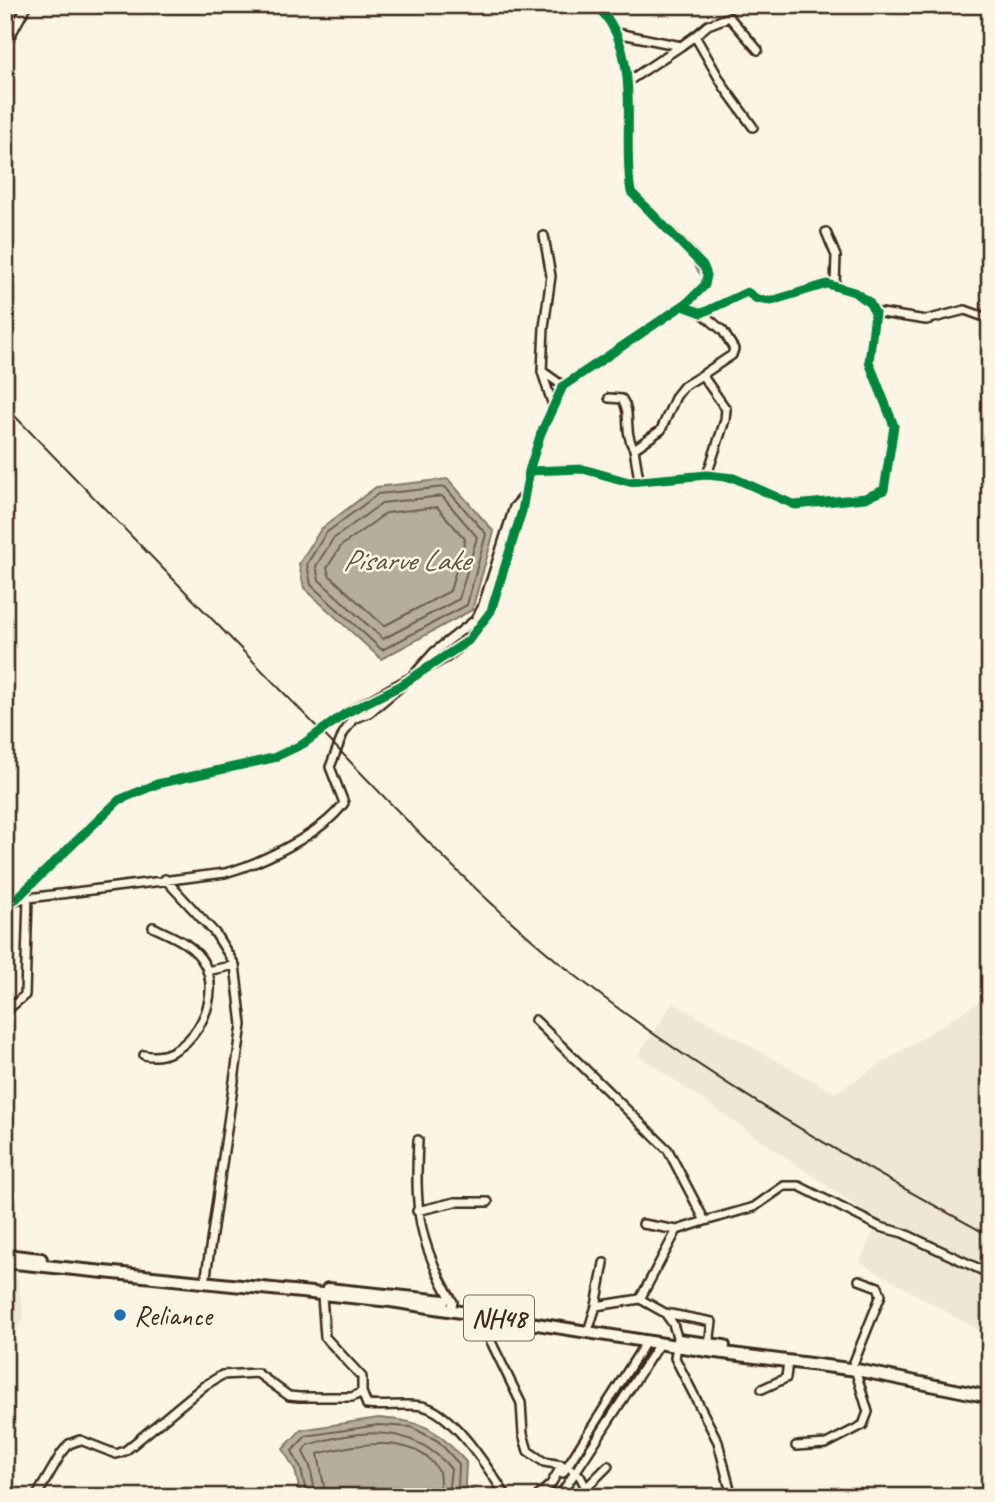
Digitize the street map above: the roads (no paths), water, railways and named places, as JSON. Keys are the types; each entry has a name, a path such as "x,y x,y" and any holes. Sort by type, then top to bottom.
{"highway":[{"name":"NH48","path":"5,1255 452,1306 646,1342 709,1344 990,1390"},
{"name":"NH48","path":"5,1262 322,1296 452,1306 478,1314 590,1325 677,1343 788,1361 806,1360"},
{"name":"NH48","path":"854,1366 990,1397"}],"street":[{"path":"5,46 27,5"},
{"path":"16,899 119,800 157,784 274,758 303,744 346,713 446,658 468,641 491,611 522,512 529,471 552,406 564,386 636,334 683,306 705,285 707,275 695,257 631,192 627,82 617,33 609,17 595,5"},
{"path":"627,82 708,25 729,17 758,50"},
{"path":"617,33 681,46"},
{"path":"695,36 724,87 753,127"},
{"path":"826,232 836,256 835,285"},
{"path":"544,236 551,276 544,327 542,371 552,406"},
{"path":"529,471 583,470 617,480 707,475 750,482 795,505 865,498 884,490 894,426 869,362 875,312 869,302 854,292 827,284 764,301 747,292 702,313"},
{"path":"634,449 661,430 676,396 684,386 734,352 723,331 702,313 683,306"},
{"path":"875,312 926,320 965,310 990,319"},
{"path":"542,371 564,386"},
{"path":"702,375 726,409 726,420 707,475"},
{"path":"608,398 622,399 625,404 626,431 634,449 639,480"},
{"path":"5,901 225,873 249,867 297,841 338,812 344,803 330,767 343,734 353,719 379,704 410,679 434,652 475,620 482,608 514,507 525,495"},
{"path":"165,879 215,933 235,965 242,1025 206,1276"},
{"path":"5,1012 25,995 28,897"},
{"path":"144,1055 159,1058 179,1049 195,1031 208,1004 211,981 186,942 153,927"},
{"path":"207,971 235,965"},
{"path":"535,1020 668,1150 705,1221"},
{"path":"418,1140 415,1192 417,1211 424,1240 452,1306"},
{"path":"643,1224 677,1230 754,1207 784,1186 799,1186 880,1227 903,1233 990,1274"},
{"path":"417,1211 455,1202 488,1202"},
{"path":"640,1299 677,1230"},
{"path":"590,1325 604,1263"},
{"path":"796,1446 826,1444 863,1425 868,1412 854,1366 881,1295 878,1287 859,1280"},
{"path":"322,1296 325,1337 362,1377 362,1392 368,1405 422,1406 444,1417 480,1457 507,1497"},
{"path":"596,1306 640,1299 665,1313 712,1322 709,1344"},
{"path":"665,1313 677,1343 675,1357 681,1373 718,1442 732,1497"},
{"path":"478,1314 521,1403 523,1434 528,1451 544,1462 576,1471 593,1497"},
{"path":"537,1497 564,1466 646,1342"},
{"path":"559,1497 659,1344"},
{"path":"762,1389 768,1389 786,1378 788,1361"},
{"path":"36,1497 69,1444 80,1440 116,1454 125,1451 204,1386 222,1375 257,1373 289,1396 352,1396 362,1392"},
{"path":"547,1497 564,1466"},
{"path":"586,1488 608,1466"}],"water":[{"name":"Pisarve Lake","path":"448,479 494,532 472,610 381,659 304,588 299,564 321,529 376,487"},
{"path":"378,1418 418,1424 446,1441 466,1462 465,1486 478,1493 478,1497 301,1497 295,1470 283,1449 301,1430"}],"railway":[{"path":"5,406 432,845 492,904 556,960 607,1000 712,1074 878,1174 990,1236"}],"place":[{"name":"Reliance","path":"120,1315"}]}
